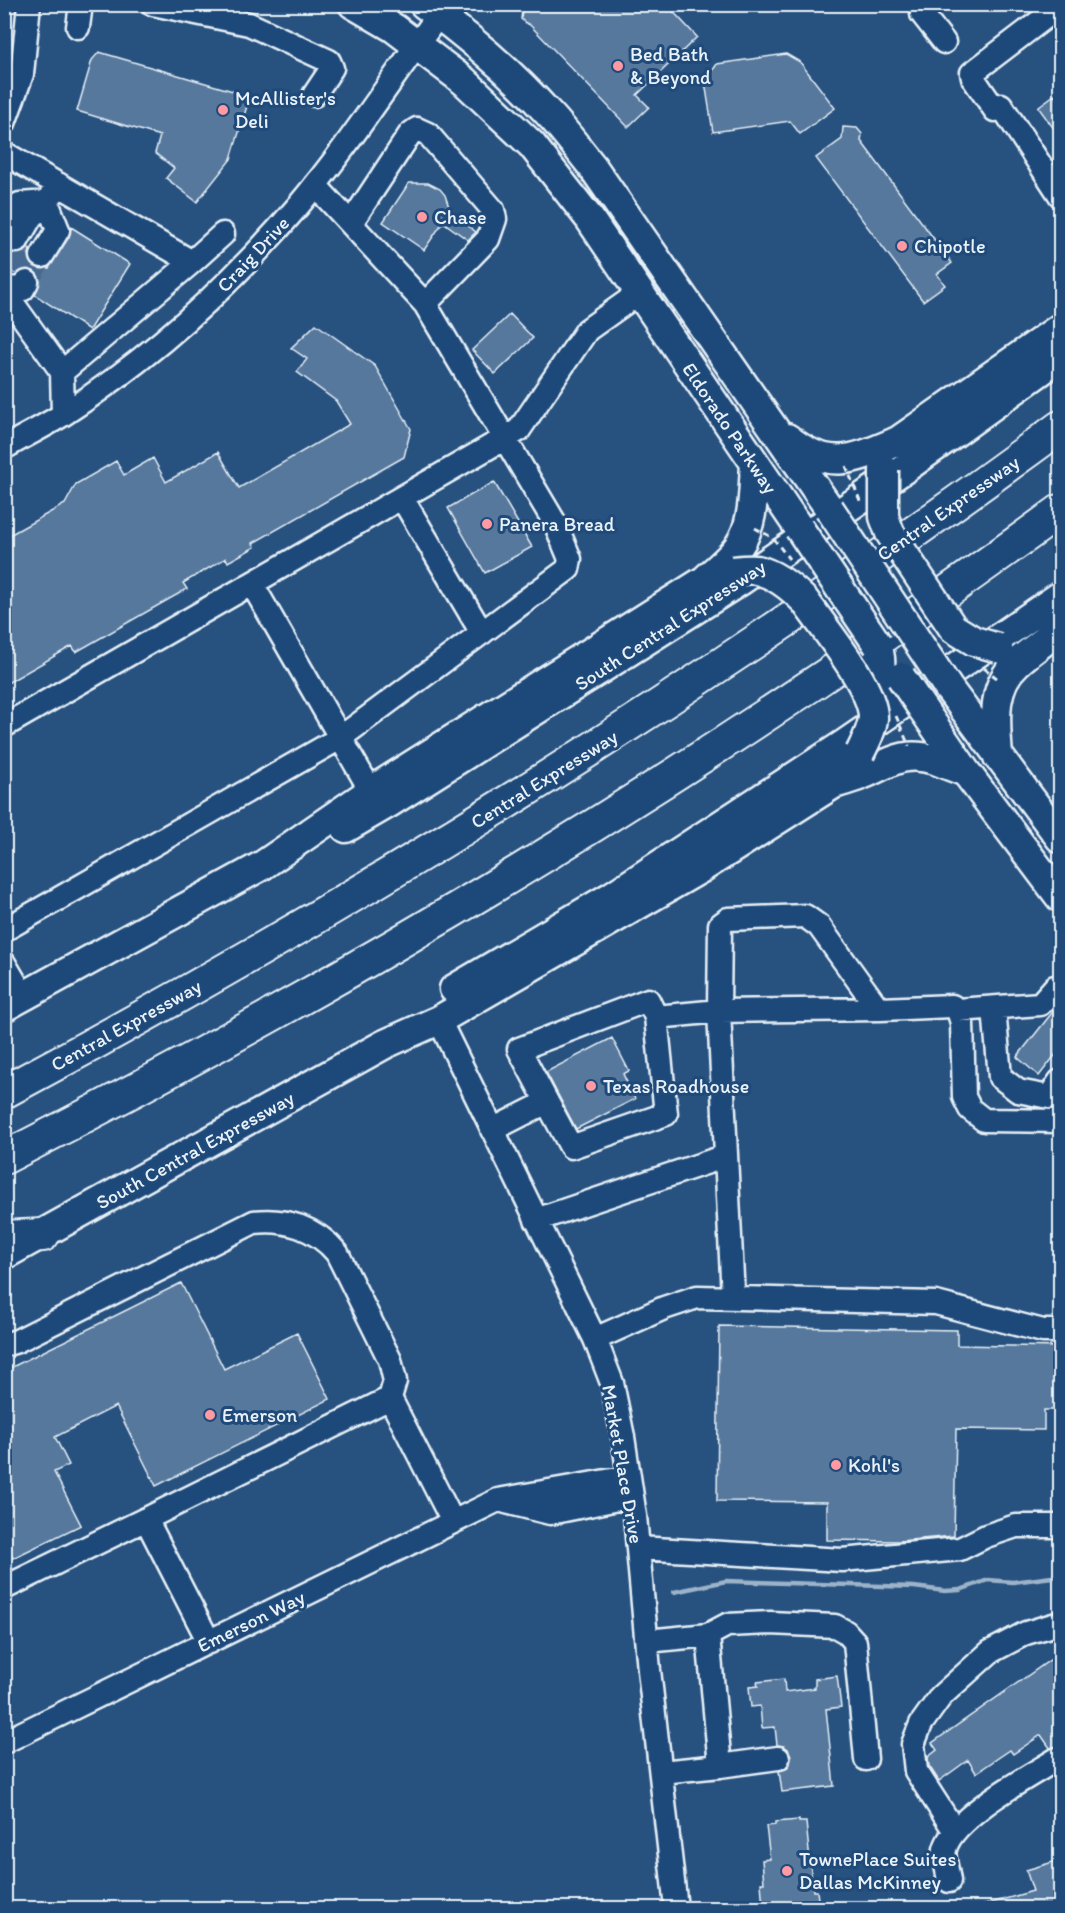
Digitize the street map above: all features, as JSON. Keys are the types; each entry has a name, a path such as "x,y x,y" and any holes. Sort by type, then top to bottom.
{"highway":[{"name":"Central Expressway","path":"4,1092 106,1038 310,921 586,754 785,623 1060,427"},
{"path":"4,1158 289,1007 417,934 524,869 769,712 1060,511"},
{"path":"4,1237 43,1235"}],"main road":[{"name":"Eldorado Parkway","path":"353,4 394,28 477,92 532,145 589,218 799,528 882,621"},
{"name":"Eldorado Parkway","path":"437,8 552,116 616,200 858,552 882,621"},
{"path":"771,424 801,449 824,459 850,459 898,441 1060,328"},
{"name":"South Central Expressway","path":"263,865 294,858 389,803 703,605 907,467 1060,357"},
{"path":"883,714 878,703 881,679 882,621 869,526 873,497 898,441"},
{"path":"705,580 731,555 745,535 751,513 755,464"},
{"path":"884,470 885,517 890,533 953,628 974,641 1005,648"},
{"path":"705,580 746,571 781,573 809,581 882,621 930,641 986,651 1023,644 1060,625"},
{"path":"746,571 786,584 805,601 858,677 871,704 883,714"},
{"name":"South Central Expressway","path":"14,1002 263,865 371,791 705,580"},
{"name":"South Central Expressway","path":"385,1044 413,1013 612,896 843,746 1060,596"},
{"path":"882,621 902,677 966,772 1060,897"},
{"path":"882,621 949,689 1060,837"},
{"path":"998,756 996,712 1001,683 1016,664 1049,639 1060,625"},
{"path":"832,785 852,766 883,714"},
{"path":"832,785 902,758 934,760 966,772"},
{"name":"South Central Expressway","path":"4,1255 385,1044 439,1020 700,869 832,785"}],"street":[{"path":"4,123 29,4"},
{"path":"78,27 81,4"},
{"path":"153,4 249,24 329,61 332,68 314,95"},
{"path":"1060,6 972,73 973,78 998,108 1060,195"},
{"name":"Craig Drive","path":"4,448 63,414 113,380 164,340 256,253 315,185 359,127 417,45 437,8"},
{"path":"923,8 944,42"},
{"path":"351,223 410,134 417,129 428,134 493,210 495,219 488,239 425,304"},
{"path":"4,153 53,193 192,262"},
{"path":"4,930 340,738 568,569 570,559 555,523 425,304 315,185"},
{"path":"24,244 12,207 53,193"},
{"path":"24,244 58,230 53,193"},
{"path":"24,244 24,212 53,193"},
{"path":"62,372 223,234"},
{"path":"11,283 62,372 63,414"},
{"path":"4,726 519,430 587,330 639,293"},
{"path":"402,498 482,633"},
{"path":"252,584 371,791"},
{"path":"732,1298 719,1011 720,925 728,919 805,916 819,926 875,1004 881,1009"},
{"path":"4,963 14,1002"},
{"path":"656,1017 719,1011 952,1006 958,1010 994,1008 1040,1004 1055,987 1060,991"},
{"path":"648,1000 656,1017 666,1114 571,1147 547,1102 519,1050 648,1000"},
{"path":"994,1008 1000,1077 1018,1091 1048,1097 1060,1081"},
{"path":"958,1010 962,1023 964,1097 970,1108 984,1120 1060,1121"},
{"name":"Market Place Drive","path":"439,1020 595,1340 612,1383 638,1548 676,1908"},
{"path":"492,1130 547,1102"},
{"path":"536,1220 726,1156"},
{"path":"4,1345 17,1341 254,1222 270,1220 289,1222 326,1240 337,1253 392,1366 395,1381 390,1398 453,1522"},
{"path":"595,1340 664,1308 697,1297 936,1303 1043,1331 1060,1331"},
{"path":"6,1585 146,1519 390,1398"},
{"name":"Emerson Way","path":"4,1742 498,1500 630,1487"},
{"path":"146,1519 209,1642"},
{"path":"638,1548 842,1560 960,1549 986,1536 1016,1526 1060,1526"},
{"path":"647,1641 708,1635 727,1625 770,1623 835,1626 846,1632 855,1642 866,1759"},
{"path":"954,1830 916,1771 914,1744 921,1724 941,1696 990,1652 1026,1633 1060,1623"},
{"path":"708,1635 720,1766"},
{"path":"661,1772 778,1758"},
{"path":"949,1881 944,1850 954,1830 970,1815 1057,1759"}],"path":[{"path":"846,466 861,504"},
{"path":"755,528 773,538 792,563"},
{"path":"883,714 909,746"}],"building":[{"name":"Bed Bath & Beyond","path":"541,4 666,4 697,37 637,95 649,107 628,127 530,25 521,19 522,11 529,6 538,7"},
{"path":"99,52 250,96 231,159 197,202 166,178 174,168 155,153 160,136 77,111 92,60"},
{"path":"786,54 800,62 835,108 800,134 790,121 713,132 705,82 717,64"},
{"path":"1054,95 1060,104 1060,137 1038,107"},
{"path":"843,127 857,128 862,134 861,141 952,263 937,274 945,285 923,301 816,158 842,139"},
{"name":"Chase","path":"409,183 428,183 440,189 445,195 451,212 476,232 468,240 443,222 424,250 383,222"},
{"path":"71,227 130,264 89,330 35,295 40,281 34,271 26,269 16,274 4,267 4,245 10,252 16,254 23,253 29,248 30,262 34,267 49,268 69,237"},
{"path":"510,314 533,338 495,374 472,350"},
{"path":"316,324 375,366 411,429 404,457 253,543 255,547 228,562 226,558 183,583 187,589 76,652 72,646 4,685 4,538 65,504 76,484 116,461 124,475 153,458 166,482 218,452 239,488 350,424 336,401 297,372 307,359 291,348"},
{"path":"494,482 532,547 485,573 448,508"},
{"path":"1059,1004 1060,1049 1039,1076 1017,1057"},
{"name":"Texas Roadhouse","path":"612,1038 629,1071 623,1074 635,1099 576,1129 546,1072"},
{"name":"Emerson","path":"181,1283 224,1369 297,1333 330,1399 156,1486 116,1406 55,1437 69,1465 54,1472 81,1525 13,1558 4,1541 4,1371"},
{"name":"Kohl's","path":"719,1326 957,1330 957,1345 1060,1347 1060,1410 1044,1410 1044,1430 956,1429 954,1536 899,1541 827,1540 827,1502 717,1501"},
{"path":"1060,1653 1060,1720 1056,1724 1060,1731 1060,1746 1050,1748 1041,1735 1013,1754 1010,1750 976,1773 968,1760 939,1781 929,1766 928,1757 937,1750 932,1743"},
{"path":"837,1676 841,1707 826,1709 834,1786 782,1792 779,1771 786,1769 790,1764 791,1756 788,1749 777,1745 775,1727 762,1728 760,1706 751,1707 749,1687 758,1686 757,1682 784,1679 785,1692 815,1688 815,1679"},
{"name":"TownePlace Suites Dallas McKinney","path":"799,1820 799,1822 806,1822 813,1891 817,1891 819,1908 763,1908 762,1860 770,1859 766,1826 775,1825 775,1822"},
{"path":"1060,1860 1060,1908 984,1908 984,1905 1033,1891 1026,1870"}],"waterway":[{"path":"674,1592 726,1581 914,1587 945,1591 960,1590 988,1580 1013,1582 1060,1576"}],"tunnel":[{"path":"4,247 10,236"},
{"path":"11,271 25,245"},
{"path":"27,282 42,256"}],"place":[{"name":"Bed Bath & Beyond","path":"618,66"},
{"name":"McAllister's Deli","path":"223,110"},
{"name":"Chase","path":"422,217"},
{"name":"Chipotle","path":"902,246"},
{"name":"Panera Bread","path":"487,524"},
{"name":"Texas Roadhouse","path":"591,1086"},
{"name":"Emerson","path":"210,1415"},
{"name":"Kohl's","path":"836,1465"},
{"name":"TownePlace Suites Dallas McKinney","path":"787,1871"}]}
